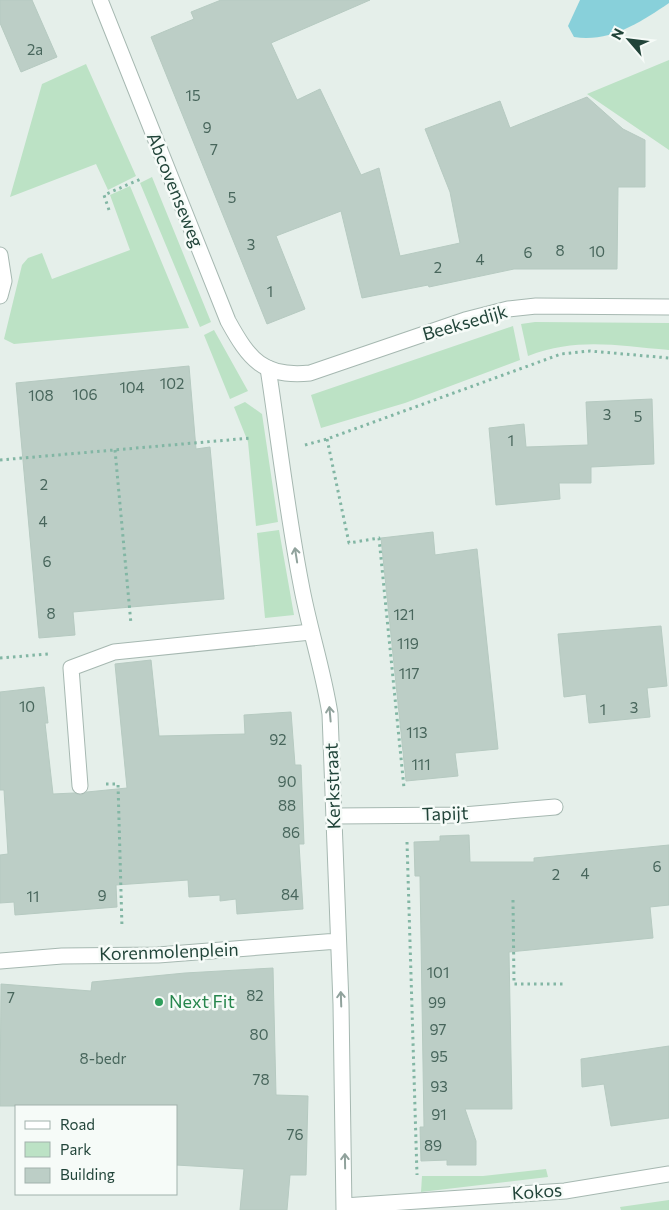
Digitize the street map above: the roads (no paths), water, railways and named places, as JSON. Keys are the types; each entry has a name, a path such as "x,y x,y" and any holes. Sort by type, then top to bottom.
{"street":[{"name":"Abcovenseweg","path":"100,0 228,321 243,348 255,360 268,368"},
{"path":"0,255 4,280 0,296"},
{"name":"Beeksedijk","path":"268,368 290,375 310,373 465,320 508,308 536,306 669,307"},
{"name":"Kerkstraat","path":"268,368 298,572 311,632 324,674 330,714 338,941 344,1208"},
{"path":"80,786 71,668 114,652 311,632"},
{"name":"Tapijt","path":"334,816 463,815 555,807"},
{"name":"Korenmolenplein","path":"0,961 62,956 123,956 338,941"},
{"name":"Kokos","path":"344,1208 565,1191 669,1174"}],"water":[{"path":"580,0 669,0 669,3 636,24 612,34 587,38 574,37 568,26"}],"place":[{"name":"Next Fit","path":"159,1002"}]}
